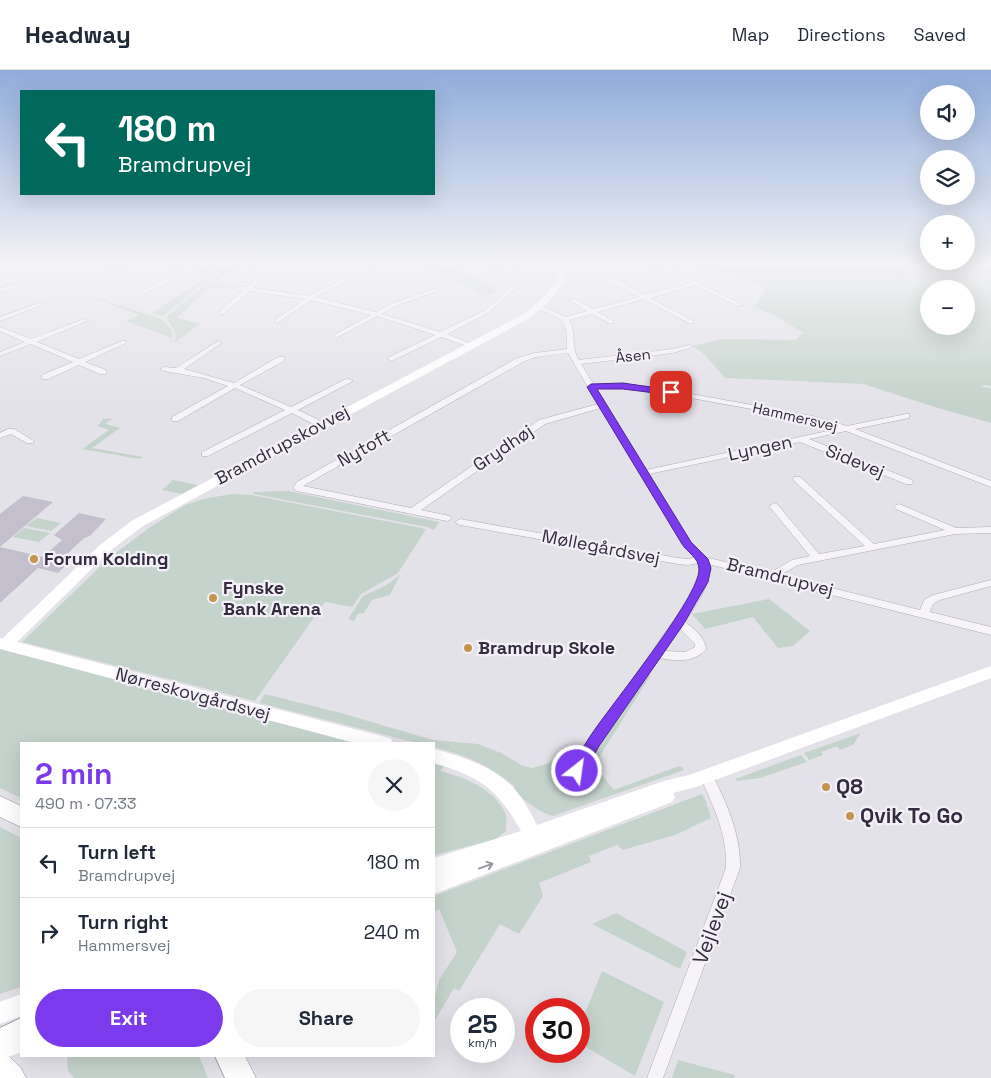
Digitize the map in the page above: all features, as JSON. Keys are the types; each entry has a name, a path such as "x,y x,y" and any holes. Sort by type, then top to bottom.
{"highway":[{"path":"0,806 20,816"},
{"path":"0,1043 20,1033"},
{"path":"230,1057 242,1078"},
{"path":"0,1066 11,1078"}],"street":[{"path":"0,318 20,311"},
{"path":"277,321 291,311"},
{"path":"366,311 472,346"},
{"path":"336,336 383,311"},
{"path":"392,359 443,335 487,311"},
{"name":"Bramdrupskovvej","path":"2,644 105,548 138,523 512,325 533,311"},
{"path":"551,311 565,319 593,311"},
{"path":"593,311 611,322"},
{"path":"670,311 691,322"},
{"name":"Bramdrupvej","path":"565,319 570,327 570,351 576,362 687,544 702,559 773,575 991,631"},
{"path":"0,354 86,320"},
{"path":"0,329 103,372"},
{"path":"45,377 124,342"},
{"path":"178,370 218,343"},
{"name":"Åsen","path":"576,362 672,351 690,347"},
{"name":"Nytoft","path":"447,518 297,488 300,484 520,360 535,355 570,351"},
{"path":"175,419 234,384 281,360"},
{"path":"164,368 234,384 262,395 322,425"},
{"path":"205,454 349,381"},
{"name":"Hammersvej","path":"591,387 623,386 653,389 796,414 847,429 991,484"},
{"name":"Grydhøj","path":"412,511 542,422 603,405"},
{"name":"Lyngen","path":"644,473 906,416"},
{"path":"0,436 11,431 30,441"},
{"name":"Sidevej","path":"801,439 909,482"},
{"path":"797,479 872,547"},
{"path":"774,506 817,558"},
{"path":"899,507 955,531"},
{"name":"Møllegårdsvej","path":"460,522 678,561 688,562 702,559"},
{"path":"773,575 795,562 955,531 991,530"},
{"path":"577,771 594,742 657,654 702,582 705,568 702,559"},
{"path":"924,614 928,602 937,597 991,583"},
{"path":"657,654 680,657 695,653 700,649 700,643 690,631 678,622"},
{"name":"Nørreskovgårdsvej","path":"2,644 377,742"},
{"path":"435,867 536,841 667,797 698,779 991,672"},
{"path":"435,756 473,770 497,784 511,798 536,841"},
{"name":"Vejlevej","path":"655,1078 733,868 735,857 722,814 698,779"},
{"path":"435,885 536,841"},
{"path":"0,1013 20,1005"},
{"path":"0,1049 20,1041"}],"shaded area":[{"path":"128,311 137,311 159,318 169,326 172,338 126,321 139,315"},
{"path":"155,311 169,311 163,316 152,313"},
{"path":"173,311 184,311 177,318 200,324 175,342 176,333 167,316"},
{"path":"764,311 920,311 920,335 975,335 975,311 991,311 991,386 985,385 981,387 991,388 991,423 863,384 725,378 704,354 693,346 723,339 795,340 803,333 778,317"},
{"path":"113,418 105,424 120,428 92,448 143,457 139,459 82,449 109,430 98,426 103,419"},
{"path":"173,480 198,485 182,494 162,490"},
{"path":"288,491 439,522 434,530 427,527 254,494 252,492"},
{"name":"Fynske Bank Arena","path":"231,494 252,495 426,529 398,573 361,594 352,607 325,602 255,701 22,642 109,558 149,528 185,505"},
{"path":"37,518 61,523 51,531 26,526"},
{"path":"24,528 50,533 39,542 13,537"},
{"path":"400,575 390,595 372,600 364,613 358,614 354,621 348,619 363,596 385,586"},
{"path":"769,599 810,631 793,646 778,648 753,617 705,629 692,614"},
{"path":"0,648 351,742 20,742 20,798 0,788"},
{"path":"651,675 594,765 614,790 679,766 684,770 553,816 530,805 520,796 514,786 486,766 467,757 435,747 435,742 413,742 259,703 265,694 341,713 433,740 478,744 501,753 523,766 533,768 555,761 560,770 575,777 645,676"},
{"path":"861,733 853,745 840,750 837,746 821,752 823,755 809,760 804,753"},
{"path":"801,755 807,762 760,778 737,781 735,779"},
{"path":"435,764 444,766 440,771 479,786 502,806 506,815 506,831 496,839 435,855"},
{"path":"702,794 706,801 711,818 675,835 623,850 617,845 589,856 591,862 539,883 543,896 519,934 500,924 459,991 454,988 435,1020 435,1000 438,983 457,952 439,909 435,911 435,896"},
{"path":"0,827 20,837 20,987 0,994"},
{"path":"616,913 687,952 680,969 592,924"},
{"path":"602,971 664,1002 635,1076 590,1049 590,1001"},
{"path":"67,1057 199,1057 208,1078 74,1078 68,1071"},
{"path":"678,1060 735,1075 734,1078 672,1078"}],"building":[{"name":"Forum Kolding","path":"23,496 53,502 0,547 0,514"},
{"name":"Forum Kolding","path":"79,513 106,519 90,536 84,538 65,556 70,557 65,562 69,562 58,573 38,568 0,603 0,547 43,557 62,540 54,535"}],"place":[{"name":"Forum Kolding","path":"34,559"},
{"name":"Fynske Bank Arena","path":"213,598"},
{"name":"Bramdrup Skole","path":"468,648"},
{"name":"Q8","path":"826,787"},
{"name":"Qvik To Go","path":"850,816"}],"route":[{"path":"577,771 594,742 678,622 698,590 705,568 702,559 687,544 591,387 623,386 671,392"}]}
